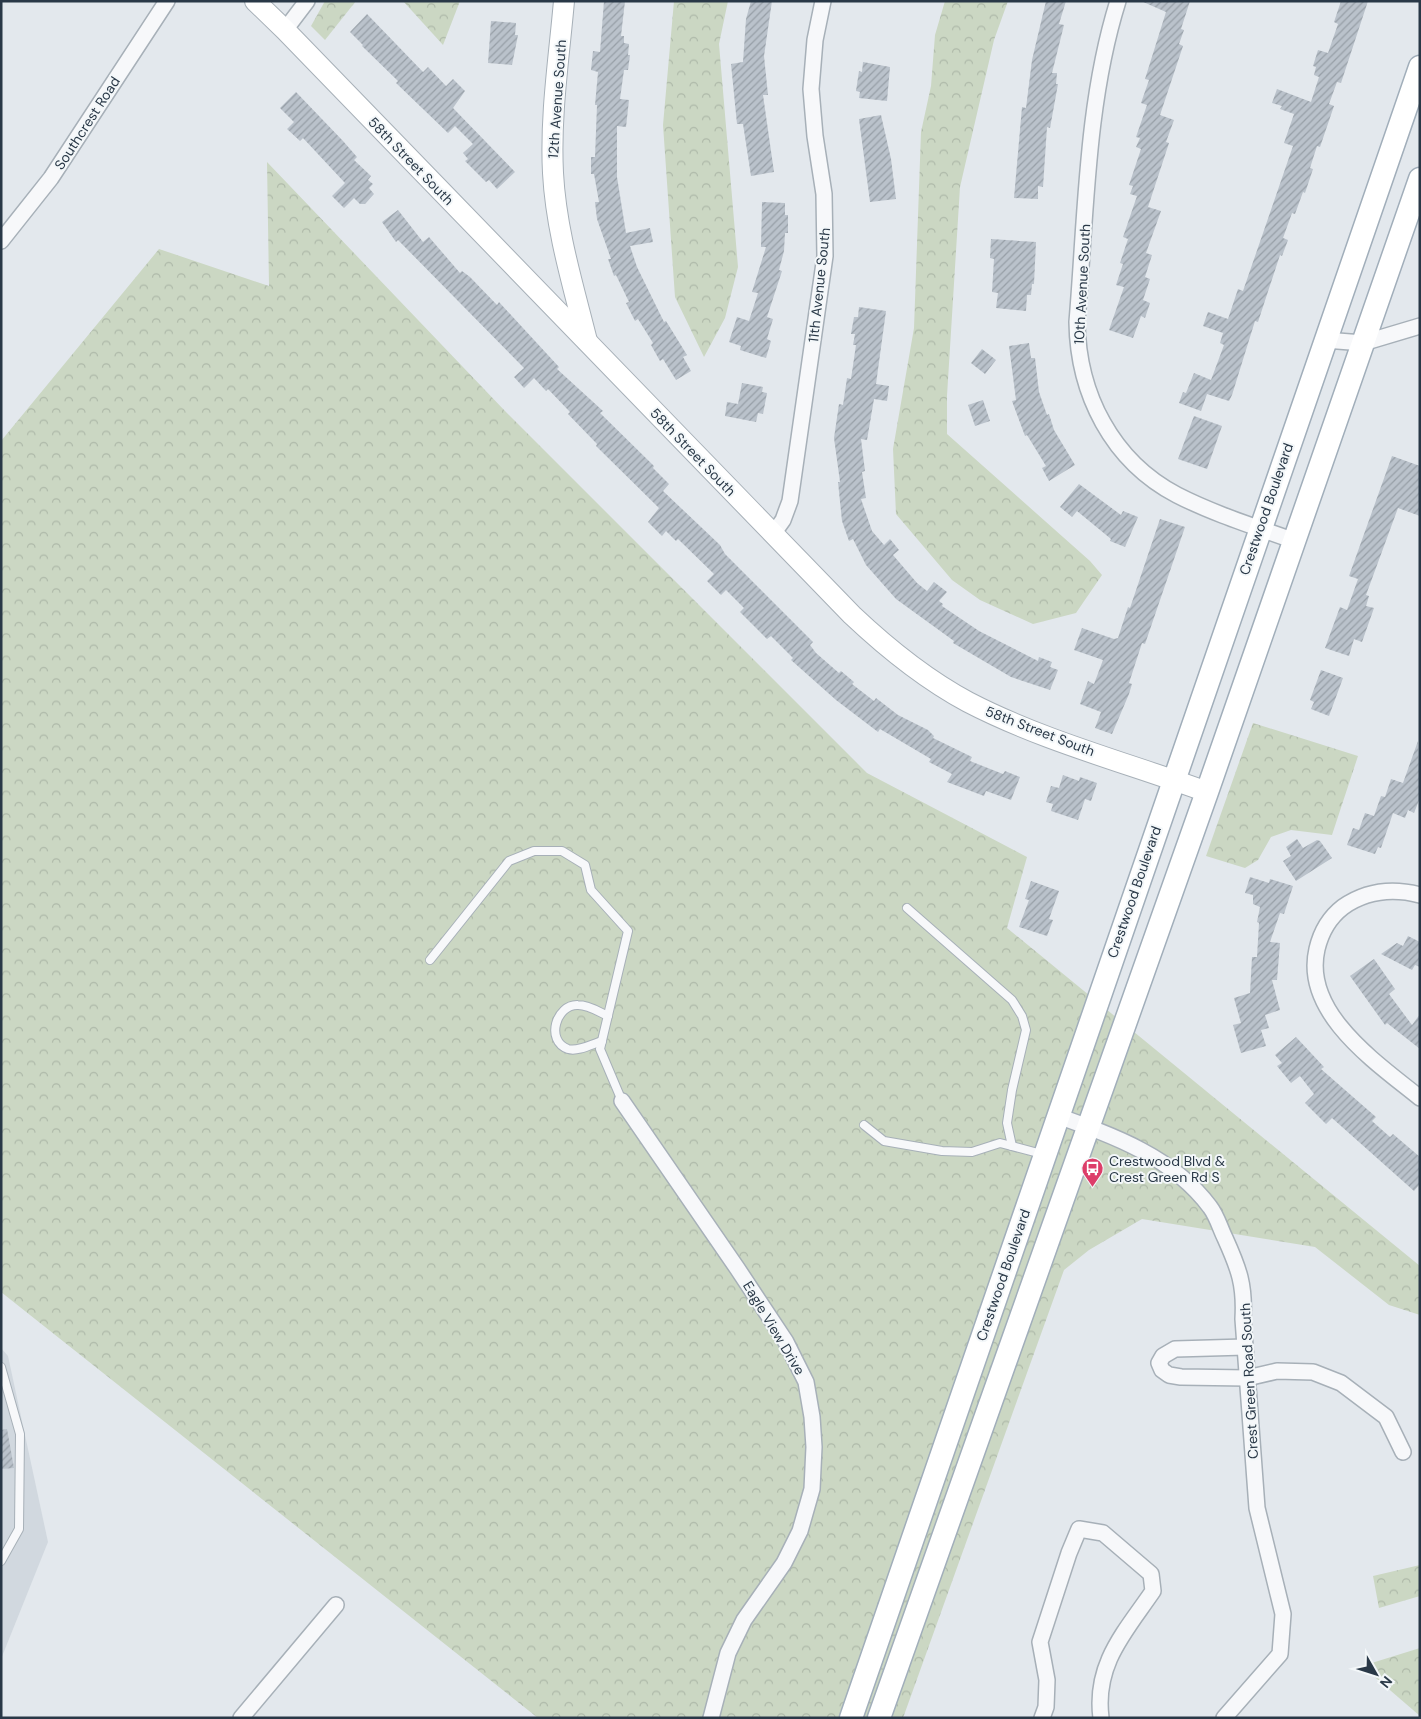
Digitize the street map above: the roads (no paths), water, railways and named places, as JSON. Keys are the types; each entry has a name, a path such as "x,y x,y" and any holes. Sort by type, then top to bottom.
{"main road":[{"name":"Crestwood Boulevard","path":"851,1718 1420,67"},
{"path":"879,1718 1207,792 1420,179"}],"street":[{"name":"Southcrest Road","path":"1,241 51,178 167,1"},
{"name":"58th Street South","path":"255,1 872,634 913,667 940,685 988,712 1025,728 1207,792"},
{"path":"285,30 307,1"},
{"name":"12th Avenue South","path":"564,1 553,128 552,172 562,240 587,343"},
{"name":"11th Avenue South","path":"773,534 783,520 790,500 825,256 824,194 815,136 811,89 815,40 823,1"},
{"name":"10th Avenue South","path":"1118,1 1105,51 1095,111 1077,322 1077,341 1084,379 1093,405 1106,430 1130,460 1144,473 1176,495 1295,541"},
{"path":"1325,340 1362,343 1420,326"},
{"path":"1420,895 1386,891 1368,895 1350,903 1340,910 1323,931 1316,955 1315,968 1322,994 1344,1032 1366,1054 1420,1098"},
{"name":"Eagle View Drive","path":"622,1101 786,1342 806,1382 812,1417 814,1447 812,1489 800,1531 784,1563 744,1620 728,1653 711,1718"},
{"name":"Crest Green Road South","path":"1058,1116 1127,1142 1166,1164 1192,1186 1211,1208 1235,1260 1244,1292 1245,1347 1257,1508 1283,1614 1280,1654 1224,1718"},
{"path":"1245,1347 1174,1349 1163,1356 1159,1363 1162,1370 1169,1375 1247,1378 1277,1371 1313,1372 1341,1383 1386,1417 1403,1452"},
{"path":"1042,1718 1046,1708 1048,1680 1040,1642 1069,1553 1079,1529 1103,1533 1151,1574 1154,1591 1117,1643 1110,1660 1099,1697 1102,1718"},
{"path":"241,1718 336,1605"}],"lane":[{"path":"430,960 509,861 534,851 562,851 585,865 591,890 628,931 600,1049 622,1101"},
{"path":"907,908 1012,1000 1022,1016 1026,1030 1012,1090 1007,1123 1012,1146"},
{"path":"602,1041 581,1048 569,1049 561,1045 556,1036 555,1024 567,1006 579,1004 608,1016"},
{"path":"864,1125 884,1140 942,1151 972,1152 1000,1143 1044,1155"},
{"path":"1,1367 20,1434 20,1529 1,1562"}],"place":[{"name":"Crestwood Blvd & Crest Green Rd S","path":"1093,1188"}]}
